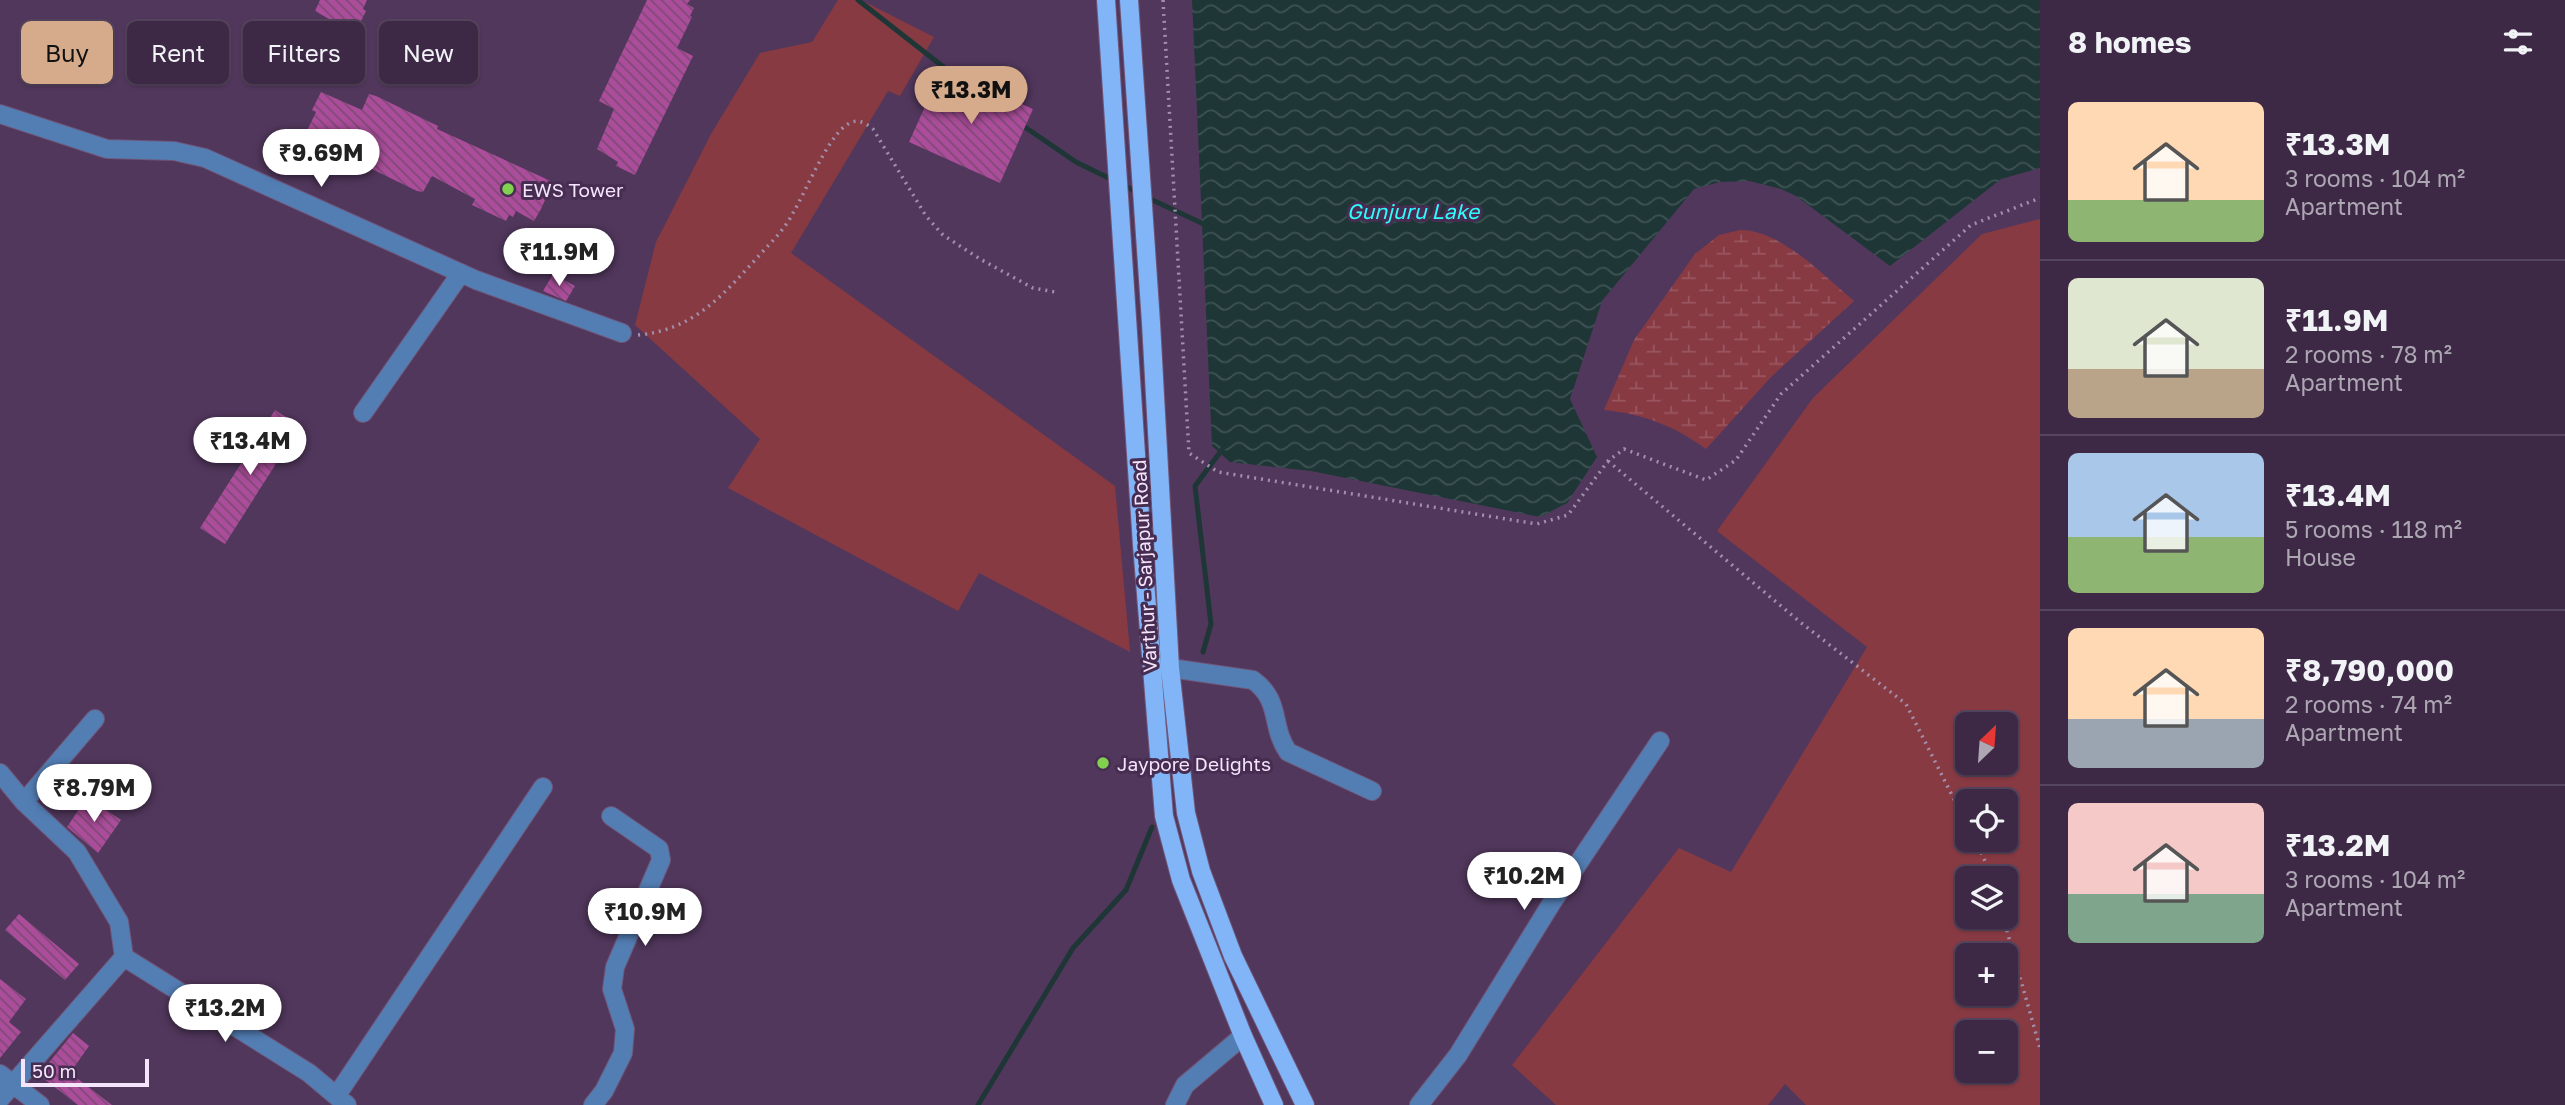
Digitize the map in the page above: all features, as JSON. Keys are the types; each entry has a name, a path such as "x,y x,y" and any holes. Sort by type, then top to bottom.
{"main road":[{"name":"Varthur - Sarjapur Road","path":"1106,0 1142,545 1164,816 1181,880 1243,1036 1274,1105"},
{"name":"Varthur - Sarjapur Road","path":"1129,0 1152,337 1170,668 1186,813 1201,871 1233,956 1305,1105"}],"street":[{"path":"0,114 107,149 174,151 205,158 461,273 622,332"},
{"path":"363,413 461,273"},
{"path":"1170,668 1253,680 1264,688 1270,697 1283,745 1288,751 1372,791"},
{"path":"24,802 95,719"},
{"path":"1419,1105 1458,1055 1551,904 1660,741"},
{"path":"0,773 24,802 77,852 119,922 124,957 309,1073 342,1100 543,787"},
{"path":"593,1105 604,1091 623,1052 625,1028 612,989 615,967 661,860 659,849 611,816"},
{"path":"0,1099 7,1079 124,957"},
{"path":"1175,1105 1185,1085 1243,1036"},
{"path":"7,1079 40,1105"}],"path":[{"path":"1163,0 1189,453 1219,472 1537,524 1568,515 1608,461 1624,449 1706,480 1735,460 1781,394 1971,225 2040,198"},
{"path":"622,332 653,333 702,314 715,303 782,231 833,140 847,124 856,120 866,122 873,129 926,216 943,235 1033,288 1055,292"},
{"path":"1608,461 1800,622 1906,704 1955,801"},
{"path":"2006,929 2040,1048"}],"green space":[{"path":"838,0 861,0 934,37 900,96 888,91 791,253 1115,486 1130,652 979,573 958,611 728,488 760,439 635,325 656,242 711,134 760,53 812,42"},
{"path":"2040,219 2040,1105 1806,1105 1785,1084 1768,1105 1556,1105 1512,1065 1679,848 1731,872 1867,647 1717,531 1813,398 1982,234"},
{"path":"1740,230 1755,232 1786,246 1854,301 1771,377 1706,449 1658,422 1604,410 1634,340 1695,254 1719,235"}],"water":[{"name":"Gunjuru Lake","path":"1192,0 2040,0 2040,168 2001,179 1890,266 1796,196 1781,189 1749,181 1720,182 1694,189 1602,301 1570,399 1597,457 1567,503 1540,517 1311,471 1230,462 1212,446"}],"building":[{"path":"320,0 367,0 361,21 332,21 315,11"},
{"path":"647,0 690,0 687,4 694,8 690,16 692,17 677,48 693,56 635,175 616,166 618,162 597,149 614,109 599,101"},
{"path":"942,69 1033,109 1000,183 909,142"},
{"path":"321,92 362,110 369,94 376,96 438,126 437,129 553,182 541,209 534,221 516,211 513,217 509,215 506,221 472,205 475,199 432,176 423,192 417,191 310,139 305,135 316,112 312,110"},
{"path":"553,274 575,286 566,301 543,291"},
{"path":"275,410 300,426 225,544 200,528"},
{"path":"87,797 121,820 98,853 67,827"},
{"path":"19,914 79,964 65,980 5,930"},
{"path":"0,979 26,999 9,1022 21,1032 0,1058"},
{"path":"73,1033 89,1046 70,1073 112,1105 78,1105 39,1075"}],"waterway":[{"path":"858,0 955,76"},
{"path":"1019,123 1076,162 1137,192"},
{"path":"1146,197 1210,227"},
{"path":"1203,652 1211,624 1195,486 1224,447"},
{"path":"978,1105 1073,948 1126,890 1152,827"}],"place":[{"name":"EWS Tower","path":"508,189"},
{"name":"Jaypore Delights","path":"1103,763"}]}
